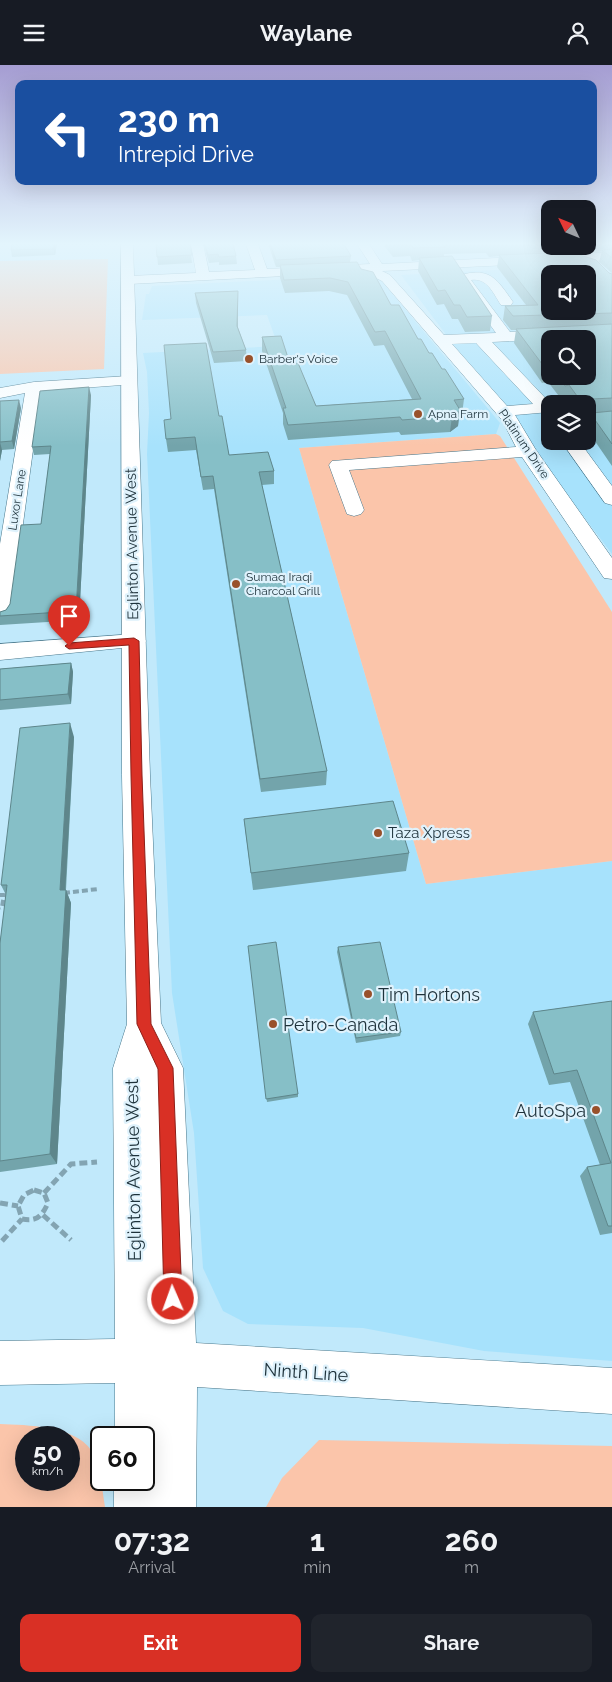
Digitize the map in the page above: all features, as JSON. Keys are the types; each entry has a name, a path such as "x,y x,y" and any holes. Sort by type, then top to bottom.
{"street":[{"name":"Eglinton Avenue West","path":"129,311 136,775 144,1024 130,1068 156,1362 172,1507"},
{"name":"Platinum Drive","path":"416,311 503,411 514,426 527,451 612,573"},
{"path":"487,311 506,337"},
{"path":"485,344 506,337 612,332"},
{"path":"441,340 541,346"},
{"path":"596,344 612,343"},
{"path":"485,344 541,404"},
{"path":"0,393 34,387 129,381"},
{"name":"Luxor Lane","path":"0,612 34,387"},
{"path":"503,411 541,413"},
{"path":"514,426 541,416"},
{"path":"577,450 612,499"},
{"path":"354,510 338,465 527,451"},
{"path":"0,652 134,641"},
{"name":"Eglinton Avenue West","path":"141,1426 156,1362"},
{"name":"Ninth Line","path":"0,1363 156,1362 612,1391"},
{"path":"138,1491 138,1507"}],"path":[{"path":"60,894 98,889"},
{"path":"0,895 4,895 2,907 0,907"},
{"path":"3,901 13,900"},
{"path":"44,1193 71,1164 96,1162"},
{"path":"22,1219 18,1206 24,1195 34,1190 44,1193"},
{"path":"22,1219 32,1221 43,1215 48,1203 44,1193"},
{"path":"0,1203 18,1206"},
{"path":"43,1215 71,1240"},
{"path":"2,1241 22,1219"}],"shaded area":[{"path":"0,311 106,311 104,369 0,374"},
{"path":"143,311 407,311 500,423 496,434 299,448 426,884 612,861 612,1361 484,1351 363,1328 248,1324 223,1311 203,1268 194,1133 172,993 147,454 149,413 147,372 143,353 278,346 267,315 142,320"},
{"path":"428,311 541,311 541,320 596,320 596,311 612,311 612,554"},
{"path":"496,434 500,436 612,612 612,861 426,884 299,448"},
{"path":"0,1424 36,1426 15,1426 15,1491 80,1491 80,1440 90,1449 90,1491 103,1491 105,1507 0,1507"},
{"path":"319,1440 612,1446 612,1507 266,1507 282,1478"}],"building":[{"path":"201,311 237,311 237,326 246,350 213,352"},
{"path":"364,311 403,311 418,339 421,339 442,369 445,369 464,399 454,400 460,410 452,416 402,420 400,417 288,425 283,408 286,408 262,337 281,336 290,364 298,363 316,406 421,399 385,331 375,332"},
{"path":"464,311 489,311 492,316 467,317"},
{"path":"509,311 541,311 541,315 513,316"},
{"path":"596,311 612,311 612,313 596,313"},
{"path":"612,324 612,398 596,399 596,395 576,395 569,385 596,385 596,330 541,330 541,363 516,329"},
{"path":"206,343 219,416 222,416 229,455 268,452 274,471 259,472 327,771 260,779 213,476 201,477 195,437 166,439 164,420 171,419 164,345"},
{"path":"89,387 76,611 0,616 0,612 6,610 10,604 21,525 41,524 51,446 32,447 40,391"},
{"path":"19,400 12,441 0,442 0,401"},
{"path":"612,411 612,444 596,421 596,413"},
{"path":"71,663 68,694 0,700 0,669"},
{"path":"70,723 60,890 66,890 50,1154 0,1161 0,943 7,885 1,885 20,728"},
{"path":"393,801 409,853 251,873 244,819"},
{"name":"Petro-Canada","path":"276,942 298,1094 266,1099 248,946"},
{"name":"Tim Hortons","path":"380,942 401,1032 356,1038 338,947"},
{"name":"AutoSpa","path":"612,1001 612,1226 608,1226 587,1167 611,1163 577,1070 554,1074 533,1012"}],"place":[{"name":"Barber's Voice","path":"249,359"},
{"name":"Apna Farm","path":"418,414"},
{"name":"Sumaq Iraqi Charcoal Grill","path":"236,584"},
{"name":"Taza Xpress","path":"378,833"},
{"name":"Tim Hortons","path":"368,994"},
{"name":"Petro-Canada","path":"273,1024"},
{"name":"AutoSpa","path":"596,1110"}],"route":[{"path":"69,646 134,641 144,1024 165,1068 173,1299"}]}
